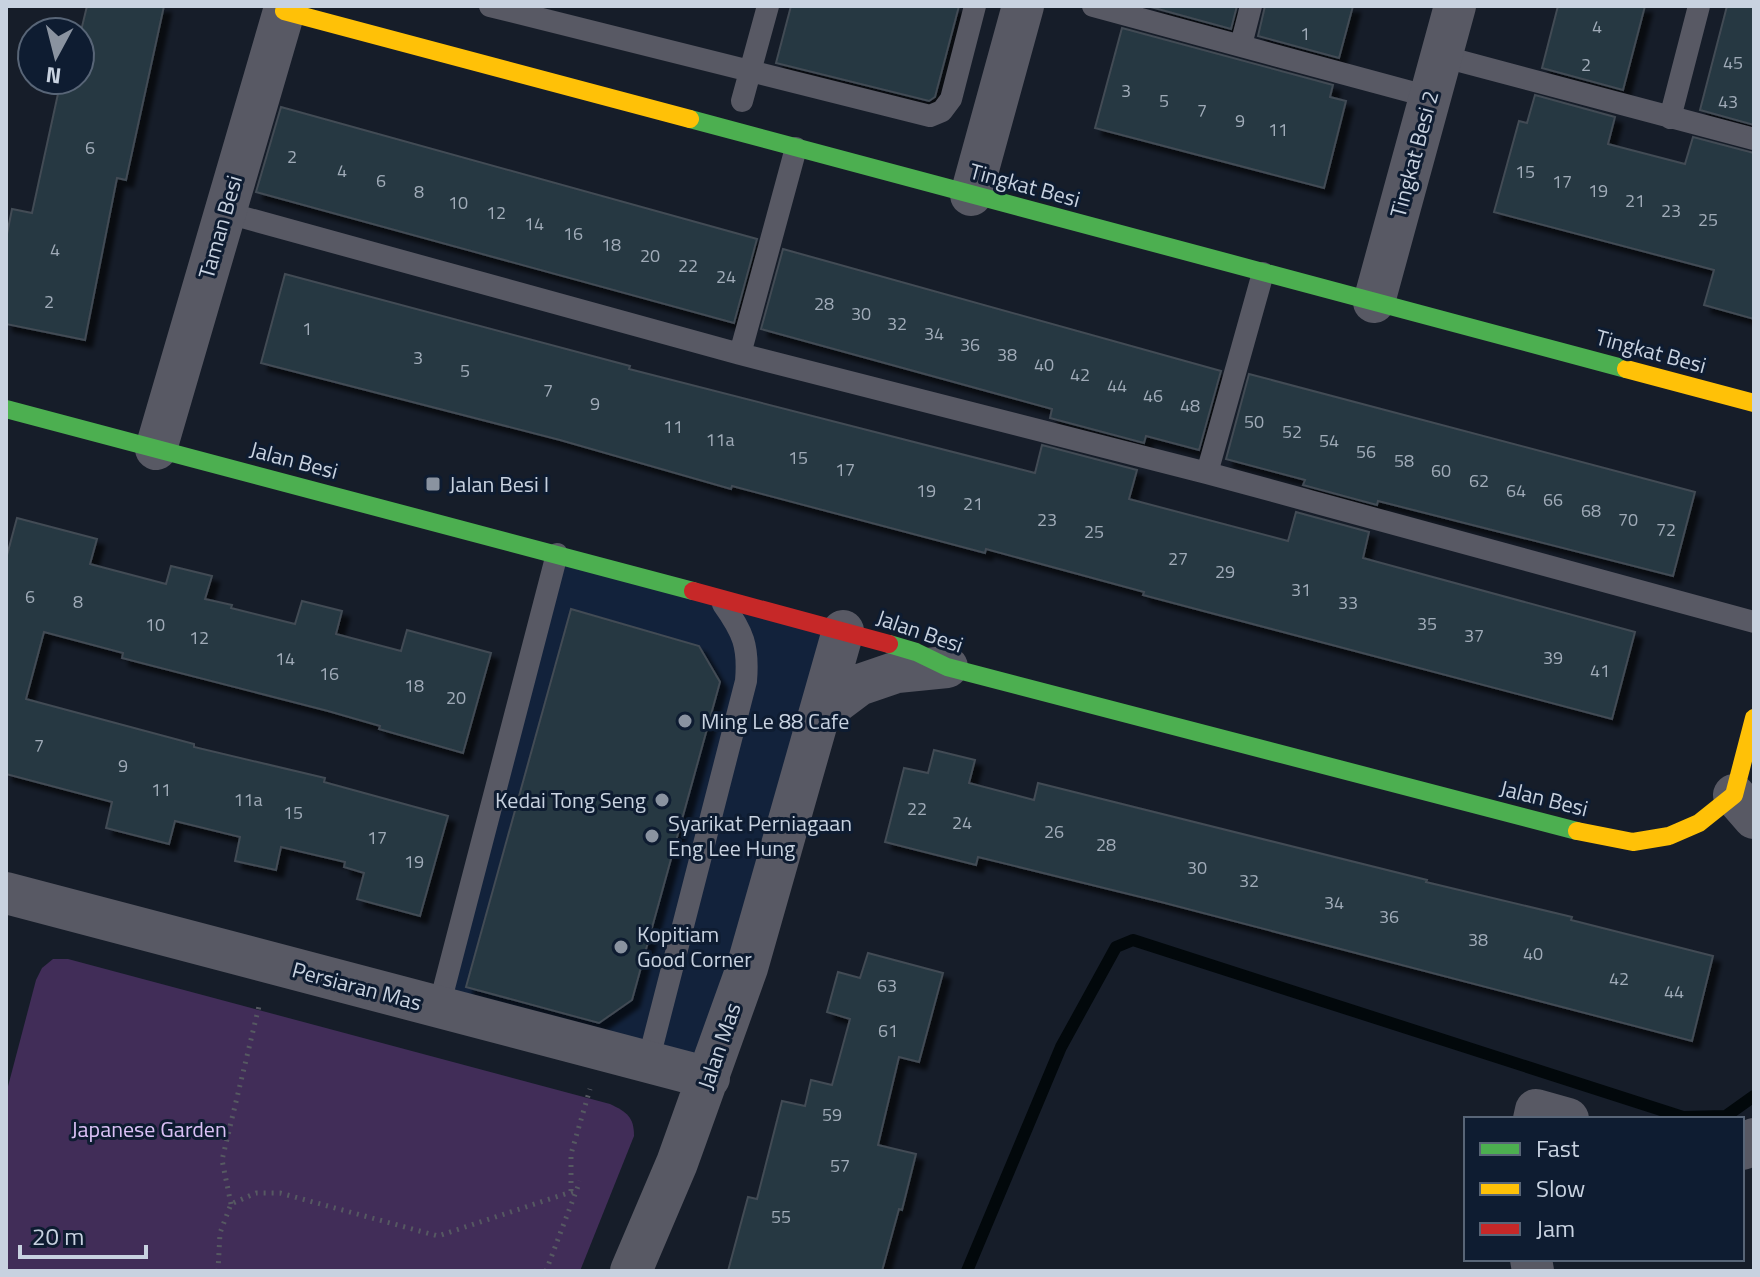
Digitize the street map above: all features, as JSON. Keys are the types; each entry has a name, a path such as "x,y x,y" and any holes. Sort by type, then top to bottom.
{"street":[{"path":"971,195 1023,6"},
{"name":"Tingkat Besi 2","path":"1374,302 1455,6"},
{"name":"Tingkat Besi","path":"285,8 796,148 1754,403"},
{"name":"Taman Besi","path":"156,449 285,8"},
{"name":"Jalan Besi","path":"6,409 843,631 916,652 947,667 1602,838 1633,842 1669,836 1744,806 1754,718"},
{"name":"Jalan Mas","path":"631,1271 677,1163 747,968 843,631"},
{"path":"819,715 859,685 897,672 947,667"},
{"name":"Persiaran Mas","path":"7,896 709,1078"},
{"path":"1534,1117 1536,1110 1561,1117"}],"lane":[{"path":"490,6 930,116 942,111 951,99 975,6"},
{"path":"742,101 768,6"},
{"path":"1093,6 1430,97"},
{"path":"1241,45 1251,6"},
{"path":"1670,118 1699,6"},
{"path":"1441,56 1754,139"},
{"path":"740,354 796,148"},
{"path":"224,212 740,354 1207,473 1754,622"},
{"path":"1207,473 1263,273"},
{"path":"439,1007 557,554"},
{"path":"648,1062 746,681 748,657 741,630 718,597"}],"path":[{"path":"218,1271 220,1233 231,1204 222,1160 253,1027 273,963"},
{"path":"574,1191 571,1154 601,1050"},
{"path":"546,1271 580,1181"},
{"path":"231,1204 256,1193 280,1193 438,1236 574,1191"}],"shaded area":[{"path":"557,554 843,631 709,1078 439,1007"}],"green space":[{"name":"Japanese Garden","path":"53,959 68,959 610,1104 621,1110 631,1120 634,1136 580,1271 6,1271 6,1094 36,980 42,968"}],"building":[{"path":"87,6 164,6 126,180 117,178 85,340 6,324 6,239 12,209 32,213 58,96 96,96 96,16 85,16"},
{"path":"791,6 959,6 935,97 929,101 776,63"},
{"path":"1147,6 1237,6 1231,29"},
{"path":"1265,6 1353,6 1339,58 1258,36"},
{"path":"1558,6 1645,6 1623,90 1542,68"},
{"path":"1727,6 1754,6 1754,125 1700,110"},
{"path":"1122,28 1333,85 1330,97 1346,101 1324,188 1095,128"},
{"path":"1535,95 1615,117 1608,144 1685,164 1693,137 1754,153 1754,319 1704,305 1714,270 1494,212 1519,121 1527,123"},
{"path":"281,107 757,239 734,323 256,192"},
{"path":"783,249 1221,371 1199,450 1146,436 1144,443 1050,418 1052,409 761,329"},
{"path":"285,274 630,366 629,369 1035,473 1042,445 1137,470 1129,499 1288,541 1296,512 1369,532 1363,558 1635,632 1612,719 1143,595 1144,592 986,549 985,553 732,486 731,489 560,440 261,363"},
{"path":"1249,374 1695,492 1673,576 1378,501 1377,505 1303,485 1305,480 1226,459"},
{"path":"17,518 97,539 90,564 166,584 171,566 212,576 205,599 232,605 231,608 295,624 302,601 342,611 336,634 401,651 407,630 491,653 463,753 328,711 122,658 123,653 44,632 26,699 194,744 194,747 325,778 324,782 448,816 420,916 357,899 364,873 344,867 345,862 281,847 276,870 235,861 240,837 175,821 169,844 106,828 112,802 6,774 6,559"},
{"path":"571,609 699,646 720,682 632,1000 599,1023 466,987"},
{"path":"934,750 975,760 969,783 1034,800 1038,783 1572,917 1571,920 1713,956 1692,1041 1161,902 978,857 976,865 885,842 904,768 928,773"},
{"path":"868,953 943,973 919,1062 899,1057 878,1145 916,1154 882,1271 728,1271 748,1197 757,1199 782,1101 805,1106 811,1080 832,1085 850,1019 827,1012 838,972 860,978"}],"waterway":[{"path":"967,1271 1061,1047 1116,947 1133,940 1683,1117 1726,1116 1754,1096"}],"traffic: fast":[{"path":"690,119 1626,369"},
{"path":"6,409 693,591"},
{"path":"889,644 916,652 947,667 1577,831"}],"traffic: slow":[{"path":"286,6 284,11 690,119"},
{"path":"1626,369 1754,403"},
{"path":"1577,831 1633,842 1669,836 1699,823 1734,795 1754,718"}],"traffic: jam":[{"path":"693,591 889,644"}],"place":[{"name":"Jalan Besi I","path":"433,484"},
{"name":"Ming Le 88 Cafe","path":"685,721"},
{"name":"Kedai Tong Seng","path":"662,800"},
{"name":"Syarikat Perniagaan Eng Lee Hung","path":"652,836"},
{"name":"Kopitiam Good Corner","path":"621,947"}]}
